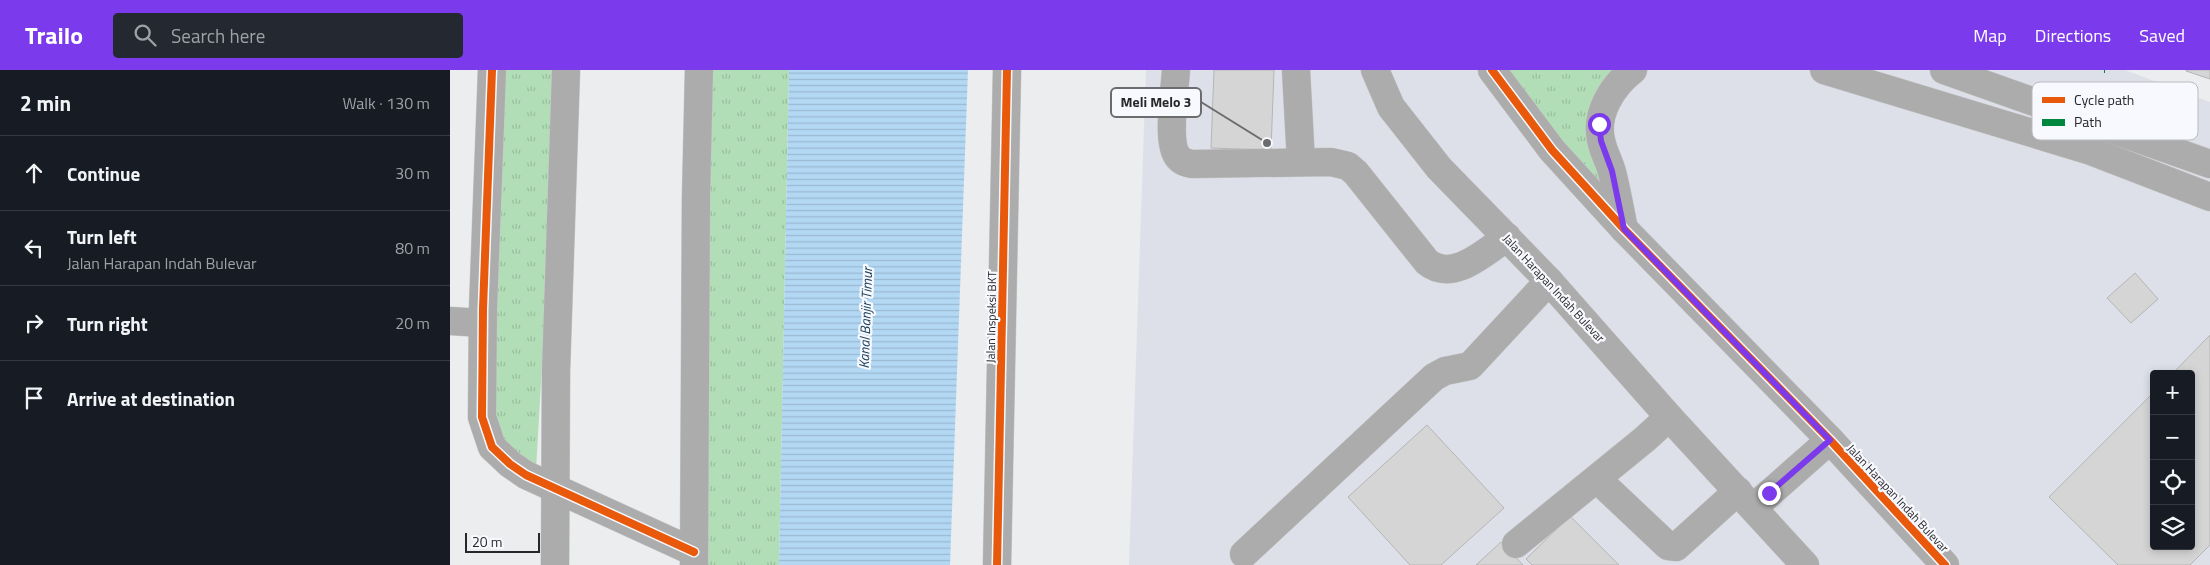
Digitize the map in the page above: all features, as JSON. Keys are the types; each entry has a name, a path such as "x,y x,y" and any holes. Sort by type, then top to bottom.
{"street":[{"path":"492,70 482,323 482,418 492,447 510,464 526,475 555,487 694,558 696,198 699,70"},
{"path":"555,565 557,362 566,70"},
{"name":"Jalan Inspeksi BKT","path":"997,565 1007,70"},
{"path":"1176,70 1172,144 1178,158 1184,162 1192,164 1331,162 1348,166 1356,173 1427,262 1440,270 1461,267 1507,237"},
{"path":"1296,70 1301,162"},
{"name":"Jalan Harapan Indah Bulevar","path":"1375,70 1391,107 1439,168 1549,281 1669,417 1753,497 1805,565"},
{"name":"Jalan Harapan Indah Bulevar","path":"1492,70 1552,150 1624,229 1945,565"},
{"path":"1624,229 1612,171 1601,141 1599,124 1609,97 1633,70"},
{"path":"1824,70 2032,133"},
{"path":"1944,70 2032,101"},
{"path":"2055,140 2088,150 2210,197"},
{"path":"2142,140 2210,164"},
{"path":"1244,554 1434,377 1445,371 1470,366 1549,281"},
{"path":"450,321 482,323"},
{"path":"1516,544 1597,479 1669,417"},
{"path":"1597,479 1668,546 1676,547 1753,497 1826,442"}],"shaded area":[{"path":"1146,70 2125,70 2157,82 2032,82 2032,140 2198,140 2198,97 2210,102 2210,565 1129,565"}],"green space":[{"path":"493,70 559,70 536,470 494,445"},
{"path":"700,70 789,70 779,565 694,565"},
{"path":"1492,70 1633,70 1609,97 1624,229"}],"water":[{"name":"Kanal Banjir Timur","path":"789,70 968,70 950,565 779,565"}],"building":[{"path":"1214,70 1274,70 1271,150 1211,148"},
{"path":"2186,70 2210,70 2210,79 2186,71"},
{"path":"2135,273 2158,299 2131,323 2107,298"},
{"path":"2210,335 2210,545 2190,565 2118,565 2049,497 2150,396 2150,550 2195,550 2195,370 2176,370"},
{"path":"1427,425 1504,508 1441,565 1410,565 1348,497"},
{"path":"1570,516 1619,565 1532,565 1526,559"},
{"path":"1501,542 1523,565 1476,565"}],"cycle path":[{"path":"492,70 483,309 482,417 492,447 510,464 526,475 694,552"},
{"path":"997,565 1007,70"},
{"path":"1492,70 1552,150 1624,229 1830,440 1945,565"}],"place":[{"name":"Meli Melo 3","path":"1267,143"}],"route":[{"path":"1599,124 1601,141 1612,171 1624,229 1830,440 1769,493"}]}
